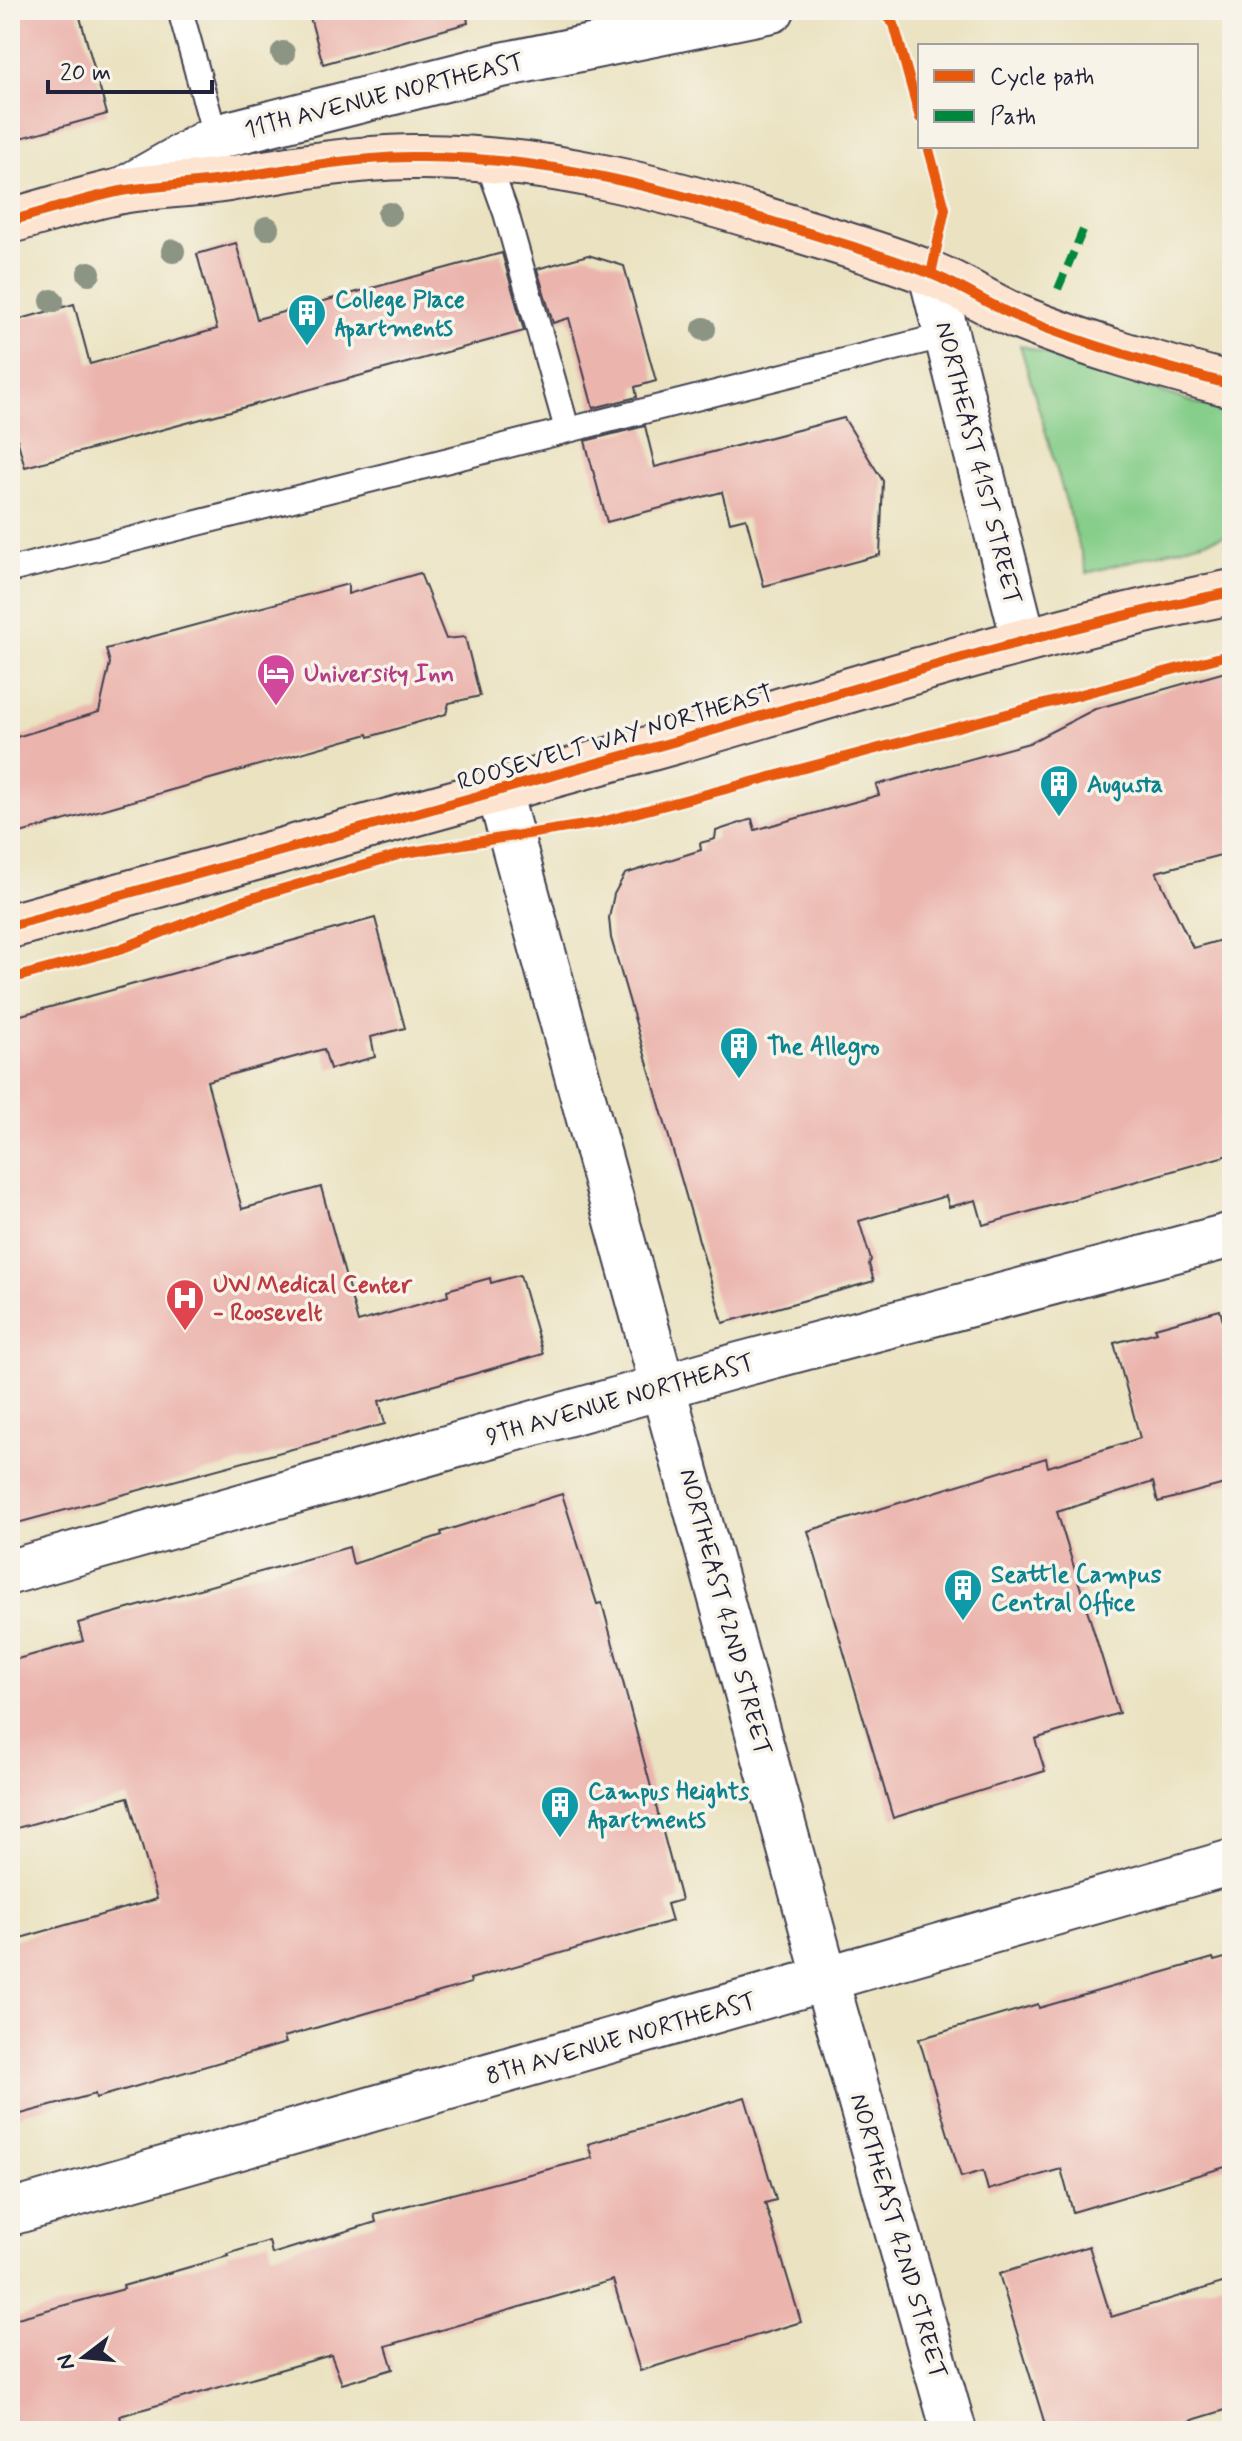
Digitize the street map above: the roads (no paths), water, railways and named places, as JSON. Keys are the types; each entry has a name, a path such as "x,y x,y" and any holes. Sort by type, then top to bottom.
{"main road":[{"path":"121,191 228,179 339,161 412,157 487,160 561,169 708,202 931,274 1020,318 1158,365 1232,385"},
{"name":"11TH AVENUE NORTHEAST","path":"10,221 121,191"},
{"name":"ROOSEVELT WAY NORTHEAST","path":"10,926 499,792 1024,640 1140,610 1232,592"}],"street":[{"name":"11TH AVENUE NORTHEAST","path":"121,191 216,137 497,66 772,10"},
{"name":"NORTHEAST 41ST STREET","path":"931,274 1024,640"},
{"name":"NORTHEAST 42ND STREET","path":"499,792 826,1980 954,2431"},
{"name":"9TH AVENUE NORTHEAST","path":"10,1572 664,1387 1232,1235"},
{"name":"8TH AVENUE NORTHEAST","path":"10,2213 1232,1862"}],"lane":[{"path":"180,10 228,179"},
{"path":"487,160 506,213 567,429"},
{"path":"10,570 947,335"}],"place":[{"name":"College Place Apartments","path":"307,347"},
{"name":"University Inn","path":"276,707"},
{"name":"Augusta","path":"1059,818"},
{"name":"The Allegro","path":"739,1080"},
{"name":"UW Medical Center - Roosevelt","path":"185,1332"},
{"name":"Seattle Campus Central Office","path":"963,1622"},
{"name":"Campus Heights Apartments","path":"560,1839"}]}
